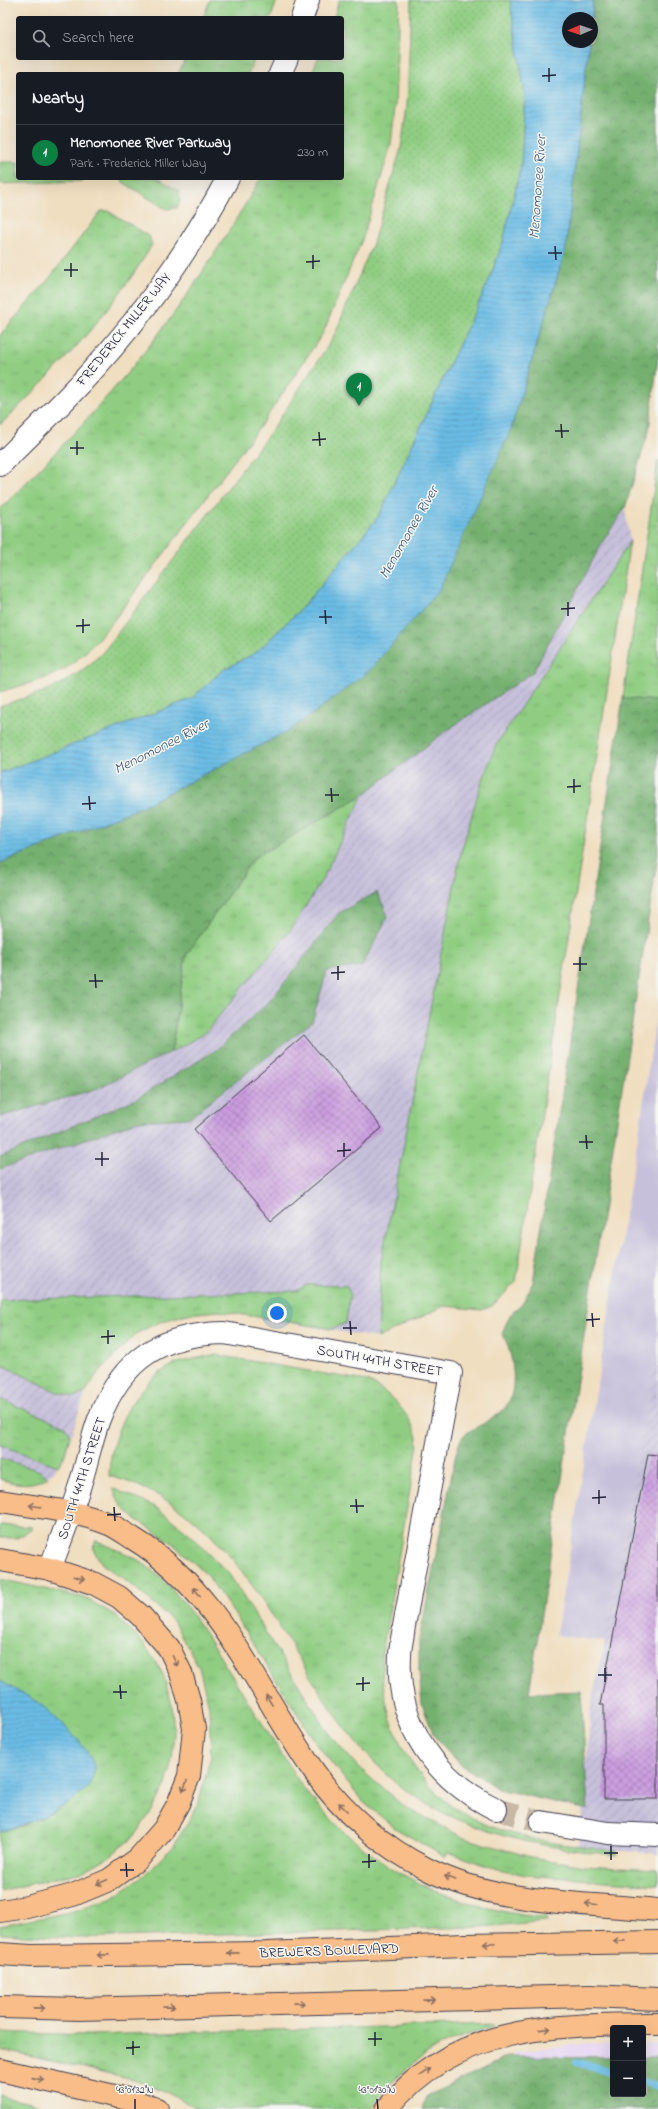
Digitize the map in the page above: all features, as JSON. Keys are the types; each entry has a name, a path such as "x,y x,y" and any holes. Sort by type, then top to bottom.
{"highway":[{"path":"0,1501 70,1512 111,1525 154,1551 191,1585 215,1615 315,1774 339,1803 363,1827 403,1856 427,1870 453,1880 514,1896 658,1910"},
{"path":"0,1560 50,1569 93,1583 119,1597 141,1616 169,1648 181,1673 189,1700 194,1729 189,1776 178,1804 164,1829 138,1859 109,1880 73,1895 0,1911"},
{"name":"BREWERS BOULEVARD","path":"0,1954 31,1956 266,1953 478,1945 658,1942"},
{"path":"0,2008 79,2009 590,1996 658,1999"},
{"path":"387,2109 413,2080 433,2066 459,2050 488,2039 532,2030 590,2025 658,2024"},
{"path":"0,2070 132,2100 157,2109"}],"street":[{"path":"303,16 308,0"},
{"path":"281,72 286,60"},
{"name":"FREDERICK MILLER WAY","path":"0,465 82,382 119,339 189,244 227,180"},
{"name":"SOUTH 44TH STREET","path":"50,1569 70,1512 99,1419 116,1385 138,1360 158,1346 178,1338 200,1333 224,1333 451,1373 404,1626 400,1656 402,1686 408,1714 419,1741 429,1757 466,1793 496,1810"},
{"path":"541,1822 608,1833 658,1835"}],"shaded area":[{"path":"625,508 630,541 516,1282 492,1306 482,1310 444,1306 378,1338 219,1311 187,1314 160,1322 137,1333 97,1374 87,1388 64,1457 53,1472 40,1481 27,1484 12,1483 0,1479 0,1117 96,1089 204,1034 291,930 322,880 363,795 446,731 533,672 603,541"},
{"path":"658,1004 658,1343 605,1642 556,1635 642,1113"},
{"path":"658,1343 658,1854 579,1847 591,1706 605,1642"},
{"path":"588,2043 610,2044 610,2097 646,2097 646,2044 658,2044 658,2109 506,2109 515,2052"}],"green space":[{"path":"210,0 277,0 272,16 204,16"},
{"path":"339,0 399,0 395,107 391,145 362,240 323,333 264,421 114,620 94,643 80,657 55,674 35,682 0,692 0,509 90,416 152,342 207,265 260,180 344,180 344,72 312,72 317,60 344,60 344,16 335,16"},
{"path":"411,0 510,0 525,94 521,166 503,242 488,283 379,516 302,608 257,652 223,670 191,699 0,773 0,706 43,691 68,680 104,651 272,430 333,338 373,243 401,148 407,107"},
{"path":"593,0 658,0 658,357 649,430 625,508 603,541 533,672 446,731 363,795 254,858 186,955 171,1052 96,1089 0,1117 0,863 139,808 292,729 511,429 566,248 588,48 598,48 598,12 593,12"},
{"path":"185,60 254,60 249,72 179,72"},
{"path":"0,162 16,162 16,180 85,180 84,181 0,184"},
{"path":"122,180 160,180 179,191 180,201 177,208 166,209"},
{"path":"101,211 108,211 149,236 152,245 119,294 82,340 42,384 0,425 0,335 48,280"},
{"path":"658,460 658,701 623,698"},
{"path":"630,541 516,1282 492,1306 482,1310 444,1306 378,1338 381,1262 460,856 480,787 496,745"},
{"path":"623,698 658,701 658,855 529,1693 581,1691 588,1810 498,1789 460,1764 434,1736 422,1704 419,1671 419,1640 456,1453 460,1442 463,1436 467,1433 494,1417 504,1409 512,1392 512,1361 502,1333 510,1315 524,1301 533,1282"},
{"path":"363,795 322,880 291,930 204,1034 171,1052 186,955 254,858"},
{"path":"377,892 388,916 362,966 327,971 312,1022 189,1118 138,1121 0,1169 0,1157 136,1099 216,1050 270,1001 339,913"},
{"path":"307,1285 347,1286 350,1294 346,1323 333,1329 219,1311 187,1314 160,1322 137,1333 97,1374 85,1393 74,1397 57,1392 0,1364 0,1300 297,1291"},
{"path":"216,1355 367,1381 384,1392 400,1407 412,1425 418,1444 382,1653 383,1681 388,1708 396,1733 408,1758 424,1779 443,1798 465,1814 490,1826 537,1840 617,1851 617,1855 553,1847 491,1832 461,1821 432,1807 405,1789 380,1768 347,1730 318,1688 263,1601 233,1560 199,1524 158,1496 109,1476 113,1446 118,1431 124,1417 141,1390 164,1370 176,1364"},
{"path":"0,1399 65,1426 70,1436 64,1457 58,1466 0,1445"},
{"path":"0,1458 40,1471 48,1477 36,1482 24,1484 0,1479"},
{"path":"112,1488 154,1506 189,1533 229,1574 330,1735 358,1767 403,1806 464,1838 531,1857 584,1866 658,1870 658,1885 526,1875 494,1868 448,1852 445,1857 395,1828 363,1802 318,1746 235,1615 207,1575 171,1542 135,1519 122,1507"},
{"path":"0,1525 32,1527 31,1530 17,1538 0,1538"},
{"path":"96,1540 138,1560 167,1584 180,1599 203,1630 302,1786 327,1815 353,1839 381,1861 411,1879 442,1893 475,1905 510,1913 547,1918 547,1921 481,1927 77,1938 0,1934 0,1926 70,1912 113,1897 143,1876 173,1847 198,1805 211,1756 209,1707 199,1667 173,1621 132,1585 102,1564 93,1549"},
{"path":"0,1579 85,1598 115,1615 144,1644 163,1674 172,1705 174,1735 172,1759 166,1785 152,1811 132,1839 107,1858 82,1872 0,1891 0,1832 26,1825 81,1743 38,1703 0,1681"},
{"path":"494,2024 494,2026 458,2038 429,2052 397,2078 387,2088 371,2109 198,2109 162,2090 125,2077 0,2050 0,2032 88,2035"},
{"path":"509,2056 610,2057 610,2097 646,2097 646,2057 658,2057 658,2109 423,2109 427,2096"},
{"path":"0,2096 57,2109 0,2109"}],"water":[{"name":"Menomonee River","path":"510,0 593,0 592,12 562,12 562,48 588,48 566,248 511,429 439,590 368,672 292,729 139,808 0,863 0,773 191,699 223,670 257,652 302,608 379,516 488,283 503,242 521,166 525,94"},
{"path":"0,1681 32,1699 51,1714 79,1742 92,1760 94,1767 92,1780 84,1791 72,1801 58,1810 42,1817 0,1832"}],"building":[{"path":"304,1035 382,1128 271,1221 194,1129"},
{"path":"648,1454 658,1455 658,1799 604,1799 604,1705 600,1705"}],"waterway":[{"path":"576,2062 610,2072"},
{"path":"646,2083 658,2086"}],"tunnel":[{"path":"496,1809 541,1822"}],"place":[{"name":"Menomonee River Parkway","path":"359,406"}]}
